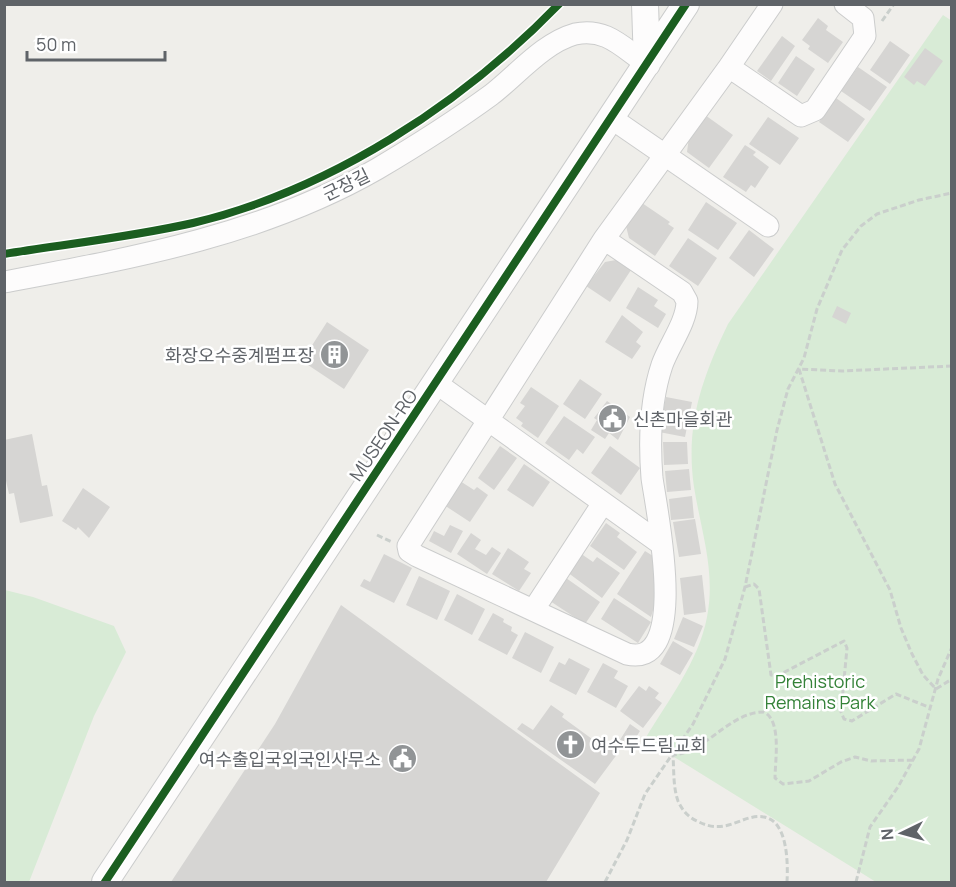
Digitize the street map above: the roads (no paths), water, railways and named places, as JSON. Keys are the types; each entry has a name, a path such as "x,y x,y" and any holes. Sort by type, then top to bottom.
{"street":[{"path":"645,4 647,64"},
{"name":"MUSEON-RO","path":"105,882 686,4"},
{"path":"604,239 682,292 687,301 685,313 662,365 651,413 652,476 666,581 664,614 654,645 643,655 627,654 417,556 408,549 411,537 604,239 772,4"},
{"path":"729,67 798,115 811,113 865,36 863,18 845,4"},
{"name":"군장길","path":"4,282 191,243 245,228 294,210 374,170 445,128 547,49 573,35 593,31 604,34 647,64"},
{"path":"611,118 768,226"},
{"path":"436,383 661,544"},
{"path":"534,609 603,503"}],"place":[{"name":"화장오수중계펌프장","path":"335,355"},
{"name":"신촌마을회관","path":"612,419"},
{"name":"여수두드림교회","path":"570,745"},
{"name":"여수출입국외국인사무소","path":"402,759"}],"park label":[{"name":"Prehistoric Remains Park","path":"820,691"}]}
